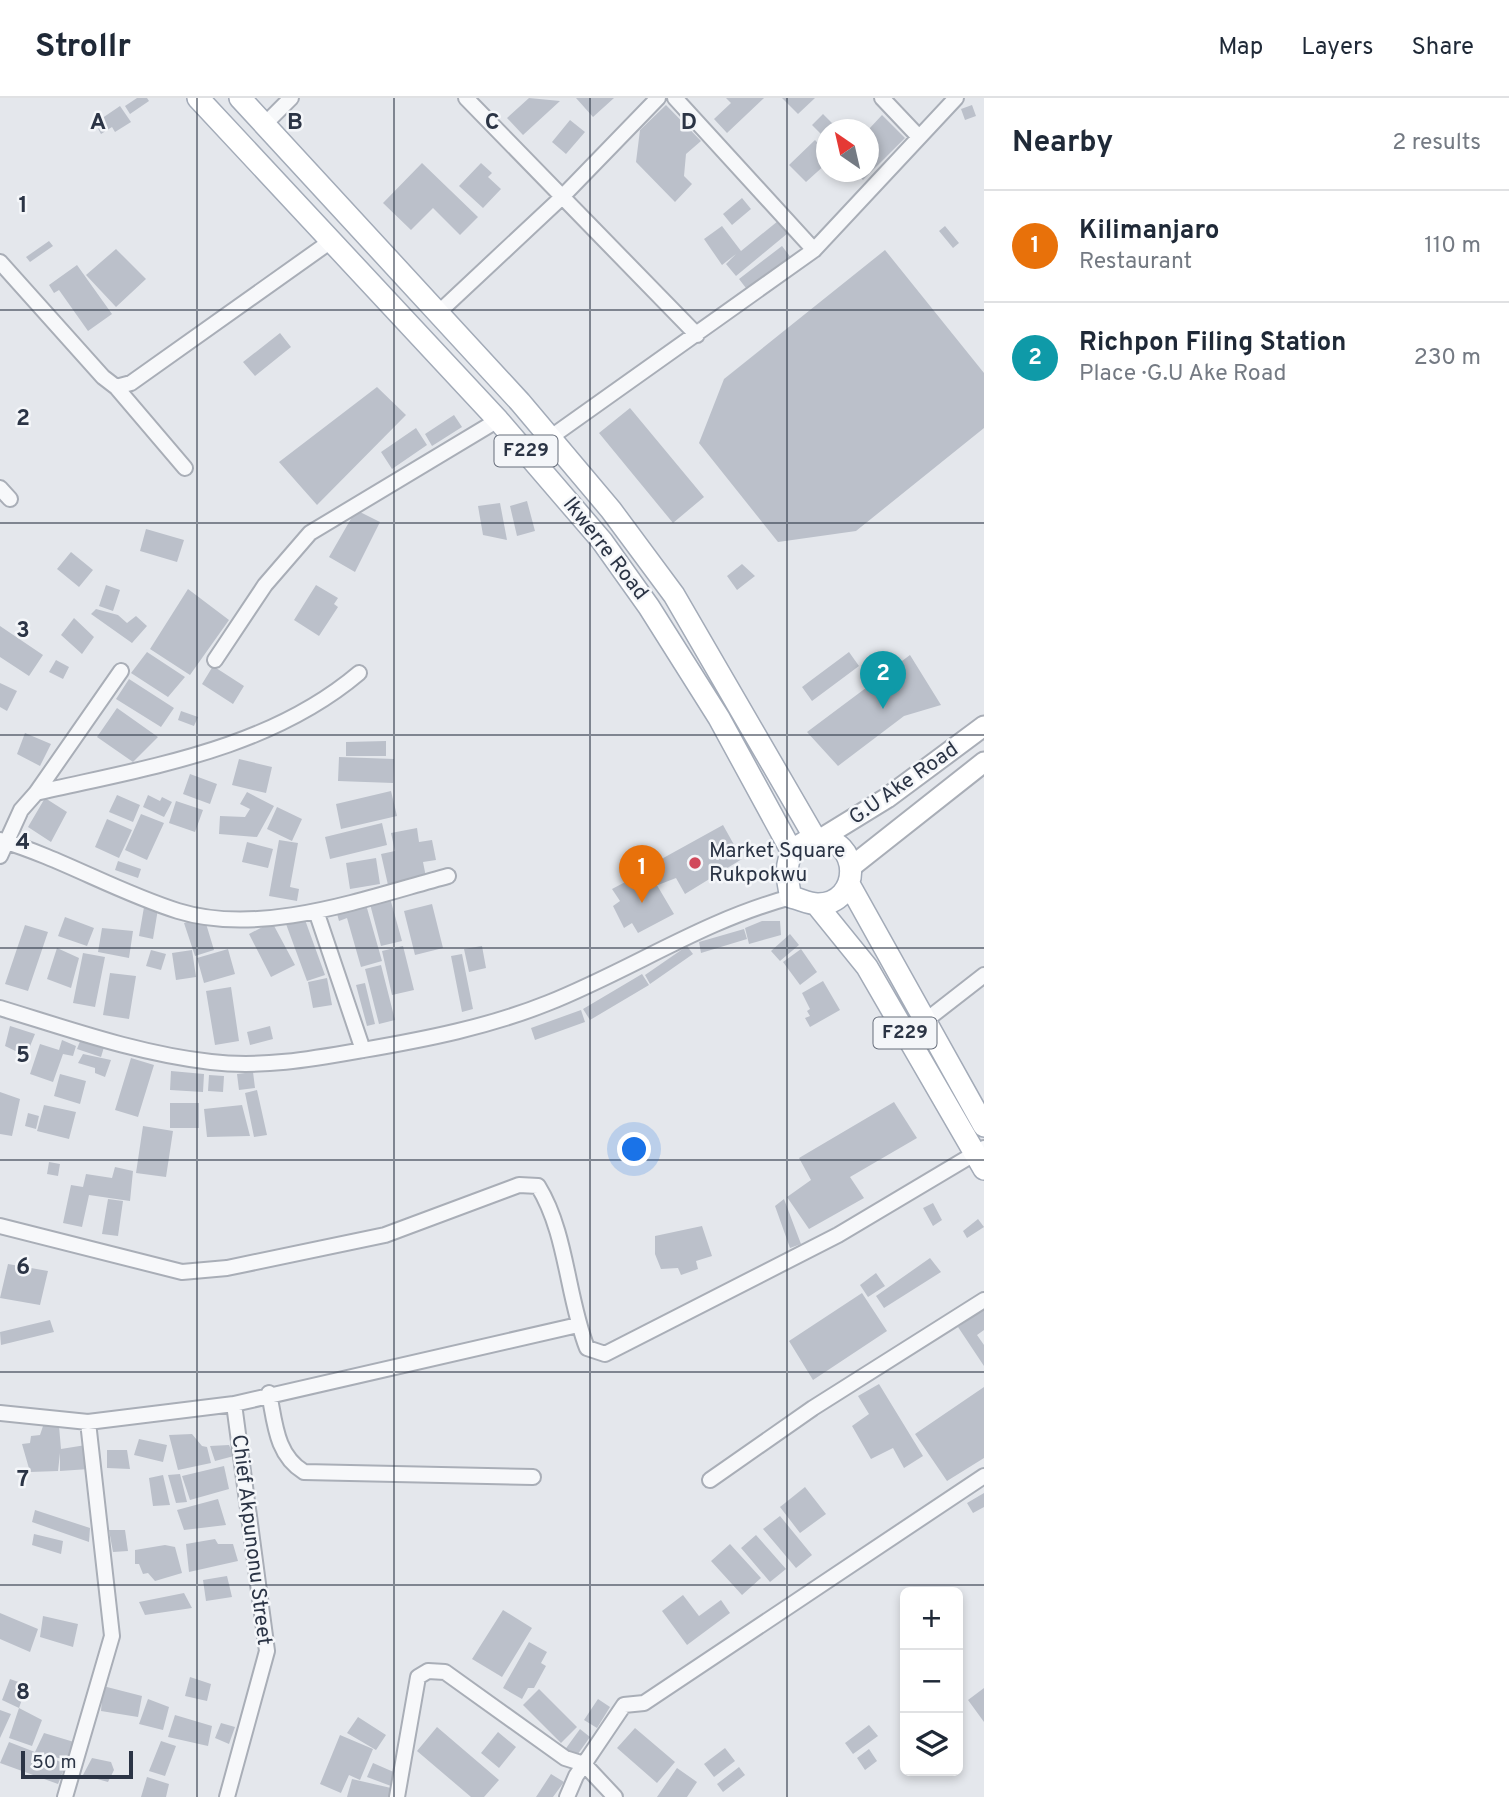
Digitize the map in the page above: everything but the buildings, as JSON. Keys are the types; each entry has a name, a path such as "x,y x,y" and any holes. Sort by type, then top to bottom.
{"main road":[{"name":"Ikwerre Road","path":"198,98 498,420 621,565 719,718 792,852"},
{"path":"223,98 244,118 265,124"},
{"name":"F229","path":"240,98 551,437 611,510 674,596 819,838 842,848 850,876 925,1021 984,1126"},
{"name":"G.U Ake Road","path":"819,838 887,798 984,726"},
{"path":"819,838 802,842 792,852 786,867 791,897 816,904 835,899 850,876 984,762"},
{"name":"F229","path":"816,904 867,967 981,1157"}],"street":[{"path":"265,124 291,98"},
{"path":"466,98 697,335"},
{"path":"437,314 561,198 658,98"},
{"path":"676,98 814,250"},
{"path":"882,98 918,136"},
{"path":"551,437 814,250 956,98"},
{"path":"116,387 131,383 331,241"},
{"path":"0,262 103,377 116,387 185,468"},
{"path":"215,660 265,585 310,533 498,420"},
{"path":"121,671 36,793 21,810 2,846 180,911 243,920 316,911 448,876"},
{"path":"36,793 199,755 280,726 332,696 359,673"},
{"path":"0,1008 101,1039 210,1062 250,1065 298,1061 445,1036 494,1022 550,1002 692,932 791,897"},
{"path":"316,911 363,1050"},
{"path":"925,1021 984,975"},
{"path":"0,1226 182,1272 228,1268 385,1235 519,1185 538,1186 549,1204 578,1325 587,1348 605,1354 838,1235 981,1157"},
{"path":"710,1480 813,1408 984,1300"},
{"path":"0,1413 88,1422 234,1404 578,1325"},
{"path":"269,1394 282,1450 290,1464 303,1472 533,1477"},
{"name":"Chief Akpunonu Street","path":"227,1797 267,1651 234,1404"},
{"path":"65,1797 112,1636 88,1422"},
{"path":"567,1797 584,1764 625,1705 644,1703 984,1476"},
{"path":"397,1797 418,1677 428,1671 444,1672 565,1758 584,1764 615,1797"}],"place":[{"name":"Richpon Filing Station","path":"883,709"},
{"name":"Market Square Rukpokwu","path":"695,863"},
{"name":"Kilimanjaro","path":"642,903"}]}
